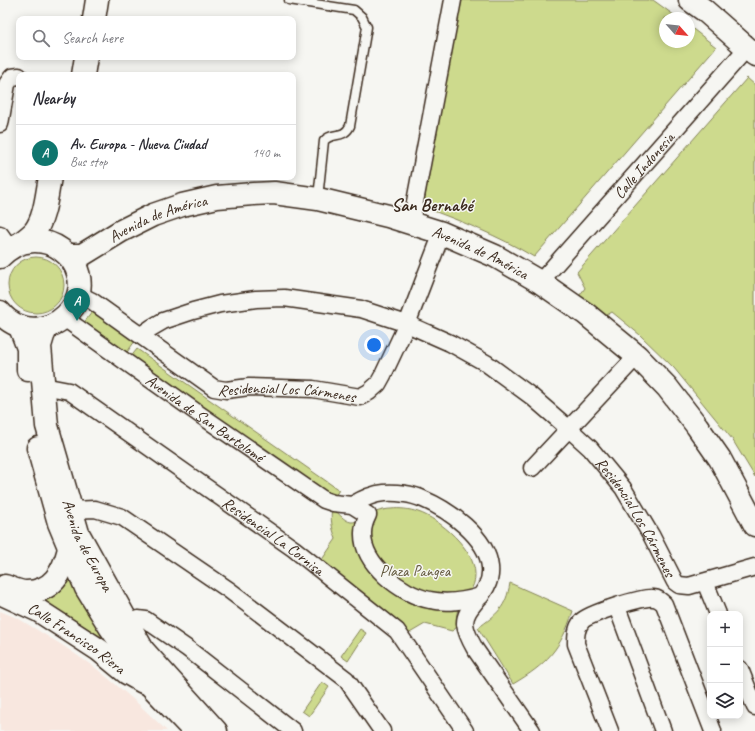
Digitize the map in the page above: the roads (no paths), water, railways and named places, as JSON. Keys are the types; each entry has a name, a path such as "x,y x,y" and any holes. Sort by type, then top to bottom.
{"street":[{"path":"80,16 83,0"},
{"path":"94,16 97,0"},
{"path":"411,223 453,0"},
{"path":"690,0 704,10 751,51"},
{"name":"Calle Indonesia","path":"540,282 751,51"},
{"path":"70,72 72,60"},
{"path":"84,72 86,60"},
{"path":"0,124 7,84 12,77 16,76"},
{"path":"8,245 34,232 39,224 46,204 50,180"},
{"path":"63,180 55,228 71,256 78,277 78,294"},
{"name":"Avenida de América","path":"71,256 153,215 182,205 217,197 252,194 274,193 318,199 388,216 442,233 495,256 540,282 586,314 637,356 667,387 720,459 755,526"},
{"name":"Residencial Los Cármenes","path":"78,294 92,301 214,388 226,390 249,387 313,389 360,397 370,392 378,384 407,324 442,233"},
{"path":"8,245 31,240 40,240 71,256"},
{"name":"Avenida de Europa","path":"78,294 75,303 43,336 40,346 47,426 78,534 143,650 216,731"},
{"name":"Residencial Los Cármenes","path":"141,335 163,321 193,311 220,304 256,299 284,298 361,309 407,324 450,343 486,363 531,396 590,448 623,488 652,535 675,582 684,586 754,572"},
{"path":"6,318 29,329 38,329 56,322"},
{"name":"Avenida de Europa","path":"6,318 28,348 32,415 38,448 59,523 86,588 151,686 194,731"},
{"name":"Avenida de San Bartolomé","path":"56,322 200,414 324,500 333,503 352,505 368,515 364,523 363,532 364,541 368,552 377,568 394,583 418,597 447,603 460,602 481,596"},
{"path":"532,468 637,356"},
{"name":"Residencial La Cornisa","path":"43,386 69,392 294,549 398,631 465,731"},
{"path":"352,505 366,497 384,493 403,494 421,498 442,508 473,534 481,543 487,553 491,576 488,586 468,612 465,625 475,650 532,731"},
{"path":"72,510 95,509 122,517 229,590 346,679 382,731"},
{"path":"0,584 25,592 44,588 53,582 60,574 66,562 69,549"},
{"path":"705,582 717,611"},
{"name":"Calle Francisco Riera","path":"0,593 39,611 99,650 127,673 151,686"},
{"path":"610,731 576,644 576,633 586,616 616,606 652,597 664,604 713,731"},
{"path":"616,606 663,731"},
{"path":"127,623 138,619 146,620 188,649 293,731"},
{"path":"743,677 755,707"}],"lane":[{"path":"289,0 354,10 362,17 367,27 350,126 342,135 328,136 324,141 318,199"}],"place":[{"name":"Av. Europa - Nueva Ciudad","path":"77,321"}],"district":[{"name":"San Bernabé","path":"432,205"}],"park label":[{"name":"Plaza Pangea","path":"415,570"}]}
